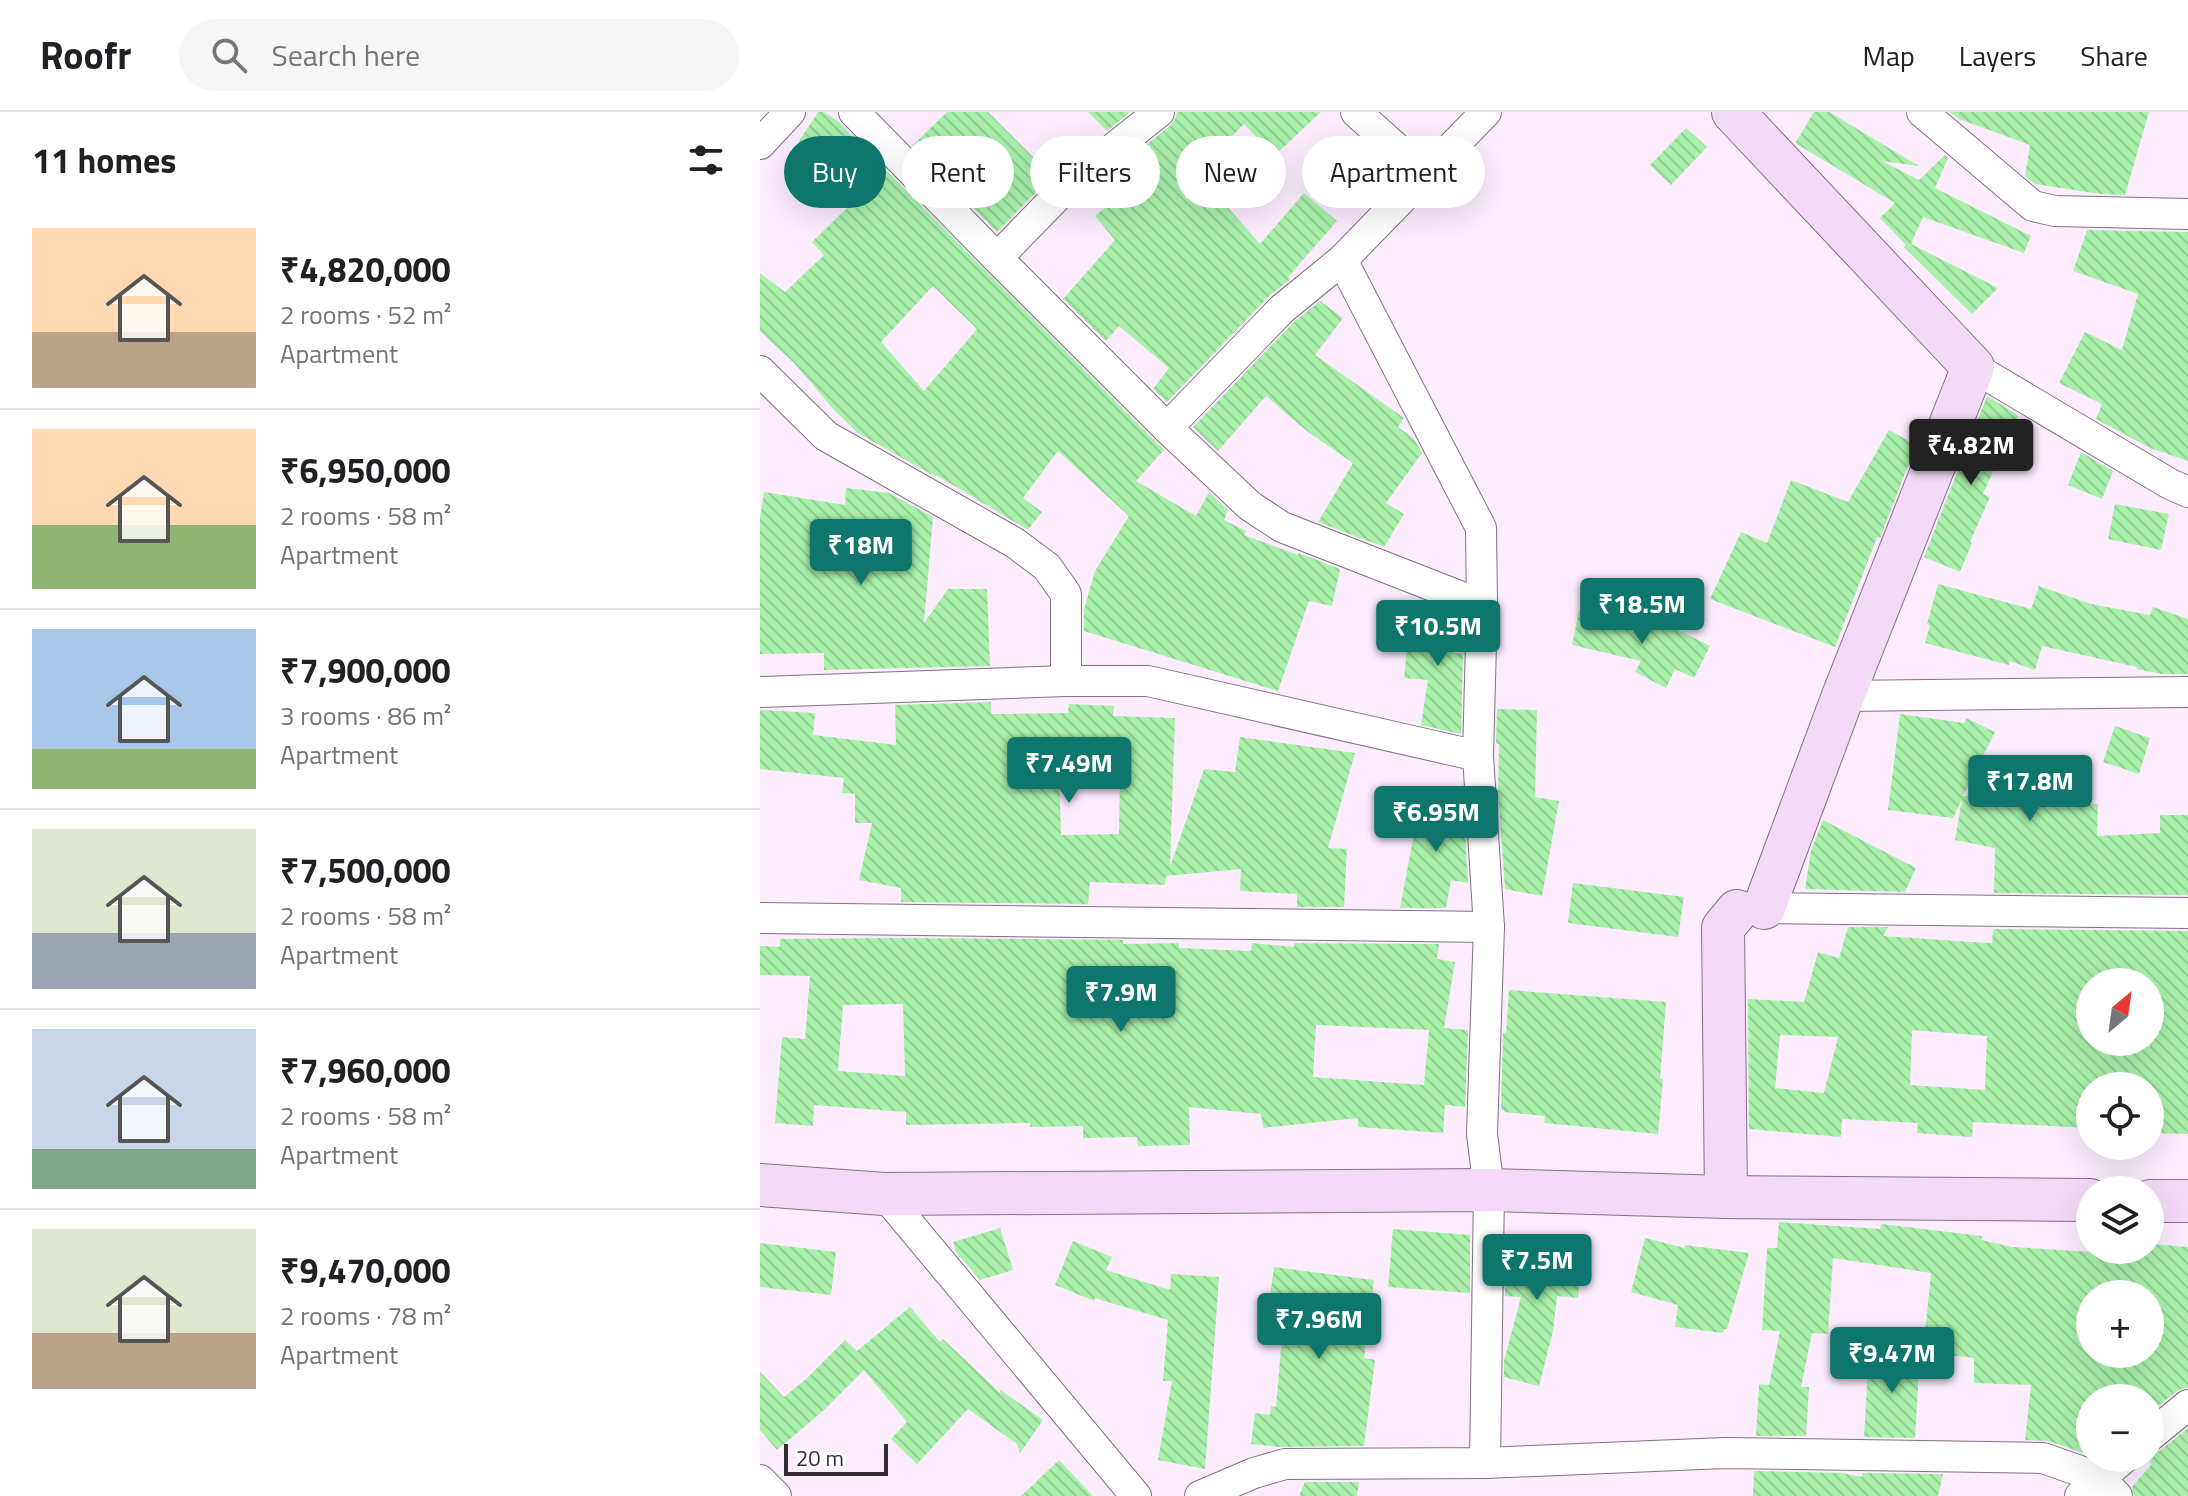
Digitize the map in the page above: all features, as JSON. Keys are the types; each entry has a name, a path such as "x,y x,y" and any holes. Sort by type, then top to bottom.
{"street":[{"path":"760,144 790,112"},
{"path":"854,112 1167,428 1250,506 1282,527 1482,605"},
{"path":"997,258 1070,183 1159,112"},
{"path":"1356,112 1383,136"},
{"path":"1463,136 1486,112"},
{"path":"1733,112 1973,367 2188,492"},
{"path":"1922,112 2033,206 2055,211 2188,214"},
{"path":"1167,428 1282,309 1342,260 1393,208"},
{"path":"1342,260 1481,528 1478,756 1489,927 1482,1134 1489,1190 1485,1463"},
{"path":"1726,1197 1723,928 1751,909 1843,696 1973,367"},
{"path":"760,371 826,436 1015,543 1047,567 1066,594 1066,681"},
{"path":"760,692 1148,681 1478,756"},
{"path":"1843,696 2188,692"},
{"path":"1751,909 2188,913"},
{"path":"760,918 1489,927"},
{"path":"760,1185 884,1194 1489,1190 1726,1197 2076,1200"},
{"path":"884,1194 1136,1496"},
{"path":"2164,1201 2188,1201"},
{"path":"2164,1425 2188,1405"},
{"path":"1200,1496 1254,1473 1285,1464 1485,1463 1725,1453 2043,1458 2099,1490 2113,1472"},
{"path":"760,1480 776,1496"}],"building":[{"path":"818,112 824,112 852,136 802,136"},
{"path":"947,112 988,112 1012,136 922,136"},
{"path":"1088,112 1130,112 1107,131"},
{"path":"1177,112 1321,112 1286,145 1286,136 1255,136 1244,124 1232,136 1176,136 1176,208 1228,208 1260,244 1302,195 1302,208 1322,208 1337,221 1288,277 1290,279 1269,296 1167,402 1153,389 1169,368 1119,326 1106,341 1063,299 1115,240 1095,216 1105,208 1160,208 1160,136 1157,136 1175,119"},
{"path":"1814,112 1829,112 1919,166 1882,161 1919,180 1945,155 1948,158 1935,188 2031,236 2024,253 1923,217 1911,244 1998,288 1972,314 1904,247 1906,245 1880,218 1895,203 1795,143"},
{"path":"1950,112 2149,112 2125,195 2035,184 2025,176 2030,145 1959,119"},
{"path":"1686,128 1707,147 1671,185 1650,165"},
{"path":"1014,138 1030,154 1030,198 997,232 973,208 1014,208"},
{"path":"886,170 902,186 902,208 924,208 1164,450 1136,481 1196,516 1209,492 1228,510 1224,520 1246,531 1244,535 1340,569 1332,606 1309,601 1278,691 1084,631 1084,609 1095,571 1129,516 1058,451 1023,498 1042,512 1028,530 858,433 836,412 794,363 760,331 760,273 785,292 824,255 812,242 847,208 886,208","holes":["933,286 977,329 924,391 881,342"]},
{"path":"2087,230 2188,232 2188,461 2150,448 2096,419 2102,404 2059,383 2085,332 2122,350 2138,294 2073,271"},
{"path":"1320,301 1343,318 1315,355 1404,418 1398,427 1414,439 1422,453 1386,503 1404,514 1384,547 1318,522 1353,463 1308,432 1266,396 1218,451 1193,427 1294,322"},
{"path":"1987,396 2018,415 2008,446 2005,445 1983,494 1990,497 1960,572 1924,557"},
{"path":"1889,430 1916,445 1835,647 1710,599 1741,532 1767,543 1791,480 1848,502"},
{"path":"2081,452 2113,471 2102,499 2068,485"},
{"path":"846,488 889,493 933,517 924,623 948,589 987,589 990,666 824,670 824,653 760,654 760,518 764,492 845,505"},
{"path":"2115,504 2169,514 2161,550 2108,539"},
{"path":"1938,584 2031,609 2039,586 2091,604 2150,615 2153,607 2188,619 2188,674 2161,674 2042,646 2035,670 2010,661 2009,665 1925,643"},
{"path":"1424,602 1461,616 1453,653 1463,654 1461,734 1421,725 1428,680 1404,678 1407,649 1414,650"},
{"path":"1579,610 1657,628 1660,621 1710,646 1694,678 1675,669 1666,688 1635,672 1641,661 1572,645"},
{"path":"991,702 991,714 1068,713 1069,704 1114,706 1113,716 1175,718 1170,867 1204,769 1235,772 1240,737 1355,753 1328,848 1347,849 1344,907 1297,907 1297,894 1240,891 1241,869 1166,876 1165,885 1090,882 1088,904 901,902 901,888 859,880 872,823 855,823 855,794 842,793 844,778 760,769 760,710 815,713 813,735 896,745 895,705","holes":["1059,766 1120,770 1119,834 1061,835"]},
{"path":"1497,709 1537,710 1535,797 1559,801 1542,896 1505,889 1498,790"},
{"path":"1900,714 1964,723 1966,718 1995,732 1963,796 2098,804 2097,836 2160,833 2160,815 2188,815 2188,895 1994,893 1995,848 1955,840 1962,799 1953,818 1888,810"},
{"path":"2115,726 2150,738 2139,774 2103,762"},
{"path":"1424,794 1463,802 1468,883 1451,880 1446,908 1400,908 1414,834"},
{"path":"1823,820 1916,868 1905,892 1805,889 1811,851"},
{"path":"1573,883 1684,897 1678,937 1568,923"},
{"path":"1848,927 1888,927 1883,936 1987,943 1992,943 1993,929 2188,931 2188,1134 2164,1133 2164,1072 2076,1072 2076,1127 1973,1122 1972,1137 1917,1133 1918,1123 1842,1119 1841,1137 1749,1129 1748,999 1804,1002 1818,952 1839,958","holes":["1912,1030 1987,1036 1985,1090 1910,1085","1780,1035 1838,1037 1824,1093 1775,1088"]},
{"path":"780,939 1123,940 1123,944 1179,943 1179,948 1251,951 1252,943 1294,947 1294,943 1439,944 1437,959 1455,962 1444,1028 1468,1030 1465,1107 1445,1105 1443,1133 1358,1127 1358,1118 1263,1128 1261,1114 1189,1107 1190,1145 1138,1146 1137,1137 1083,1138 1083,1126 1030,1127 1030,1123 906,1125 906,1112 814,1105 813,1126 775,1123 782,1037 805,1039 810,976 760,975 760,946 780,947","holes":["903,1004 905,1076 838,1071 843,1005","1316,1025 1429,1030 1424,1085 1313,1077"]},
{"path":"1509,990 1666,1002 1658,1134 1544,1123 1545,1116 1501,1110 1503,1033 1506,1033"},
{"path":"1779,1222 1880,1229 1881,1224 1982,1236 1981,1240 2013,1247 2076,1251 2076,1264 2164,1264 2164,1245 2188,1247 2188,1387 2164,1402 2164,1384 2076,1384 2076,1450 2048,1441 2025,1440 2031,1385 1974,1383 1974,1358 1923,1352 1931,1273 1833,1258 1828,1334 1812,1333 1801,1387 1809,1387 1806,1436 1756,1436 1759,1384 1769,1385 1780,1331 1762,1330 1767,1248 1777,1248"},
{"path":"1000,1228 1013,1270 980,1280 956,1252 953,1242"},
{"path":"1393,1229 1470,1235 1470,1293 1388,1287"},
{"path":"1645,1238 1685,1248 1685,1245 1749,1253 1727,1329 1723,1333 1675,1327 1678,1305 1631,1292"},
{"path":"1506,1240 1582,1247 1578,1298 1557,1296 1553,1331 1539,1386 1504,1377 1504,1361 1521,1297 1505,1296"},
{"path":"1073,1241 1112,1257 1106,1270 1170,1290 1171,1274 1219,1277 1205,1469 1158,1460 1172,1381 1163,1381 1168,1320 1095,1298 1094,1301 1055,1285"},
{"path":"760,1243 836,1252 831,1295 760,1287"},
{"path":"1274,1267 1374,1280 1364,1358 1375,1360 1364,1446 1278,1447 1251,1444 1255,1413 1270,1415 1271,1406 1276,1407 1282,1337 1265,1334"},
{"path":"910,1307 940,1342 943,1339 1001,1394 999,1389 1043,1420 1020,1453 1017,1444 968,1409 917,1464 891,1439 907,1422 864,1370 777,1450 760,1430 760,1372 784,1397 845,1340 857,1351"},
{"path":"1869,1350 1920,1354 1915,1438 1864,1437"},
{"path":"2188,1428 2188,1496 2134,1496 2132,1487 2145,1472 2164,1472 2164,1448"},
{"path":"1059,1460 1093,1496 1021,1496"},
{"path":"1754,1471 1842,1473 1862,1477 1862,1473 1943,1474 1938,1496 1753,1496"},
{"path":"1305,1482 1359,1482 1357,1496 1299,1496"}]}
